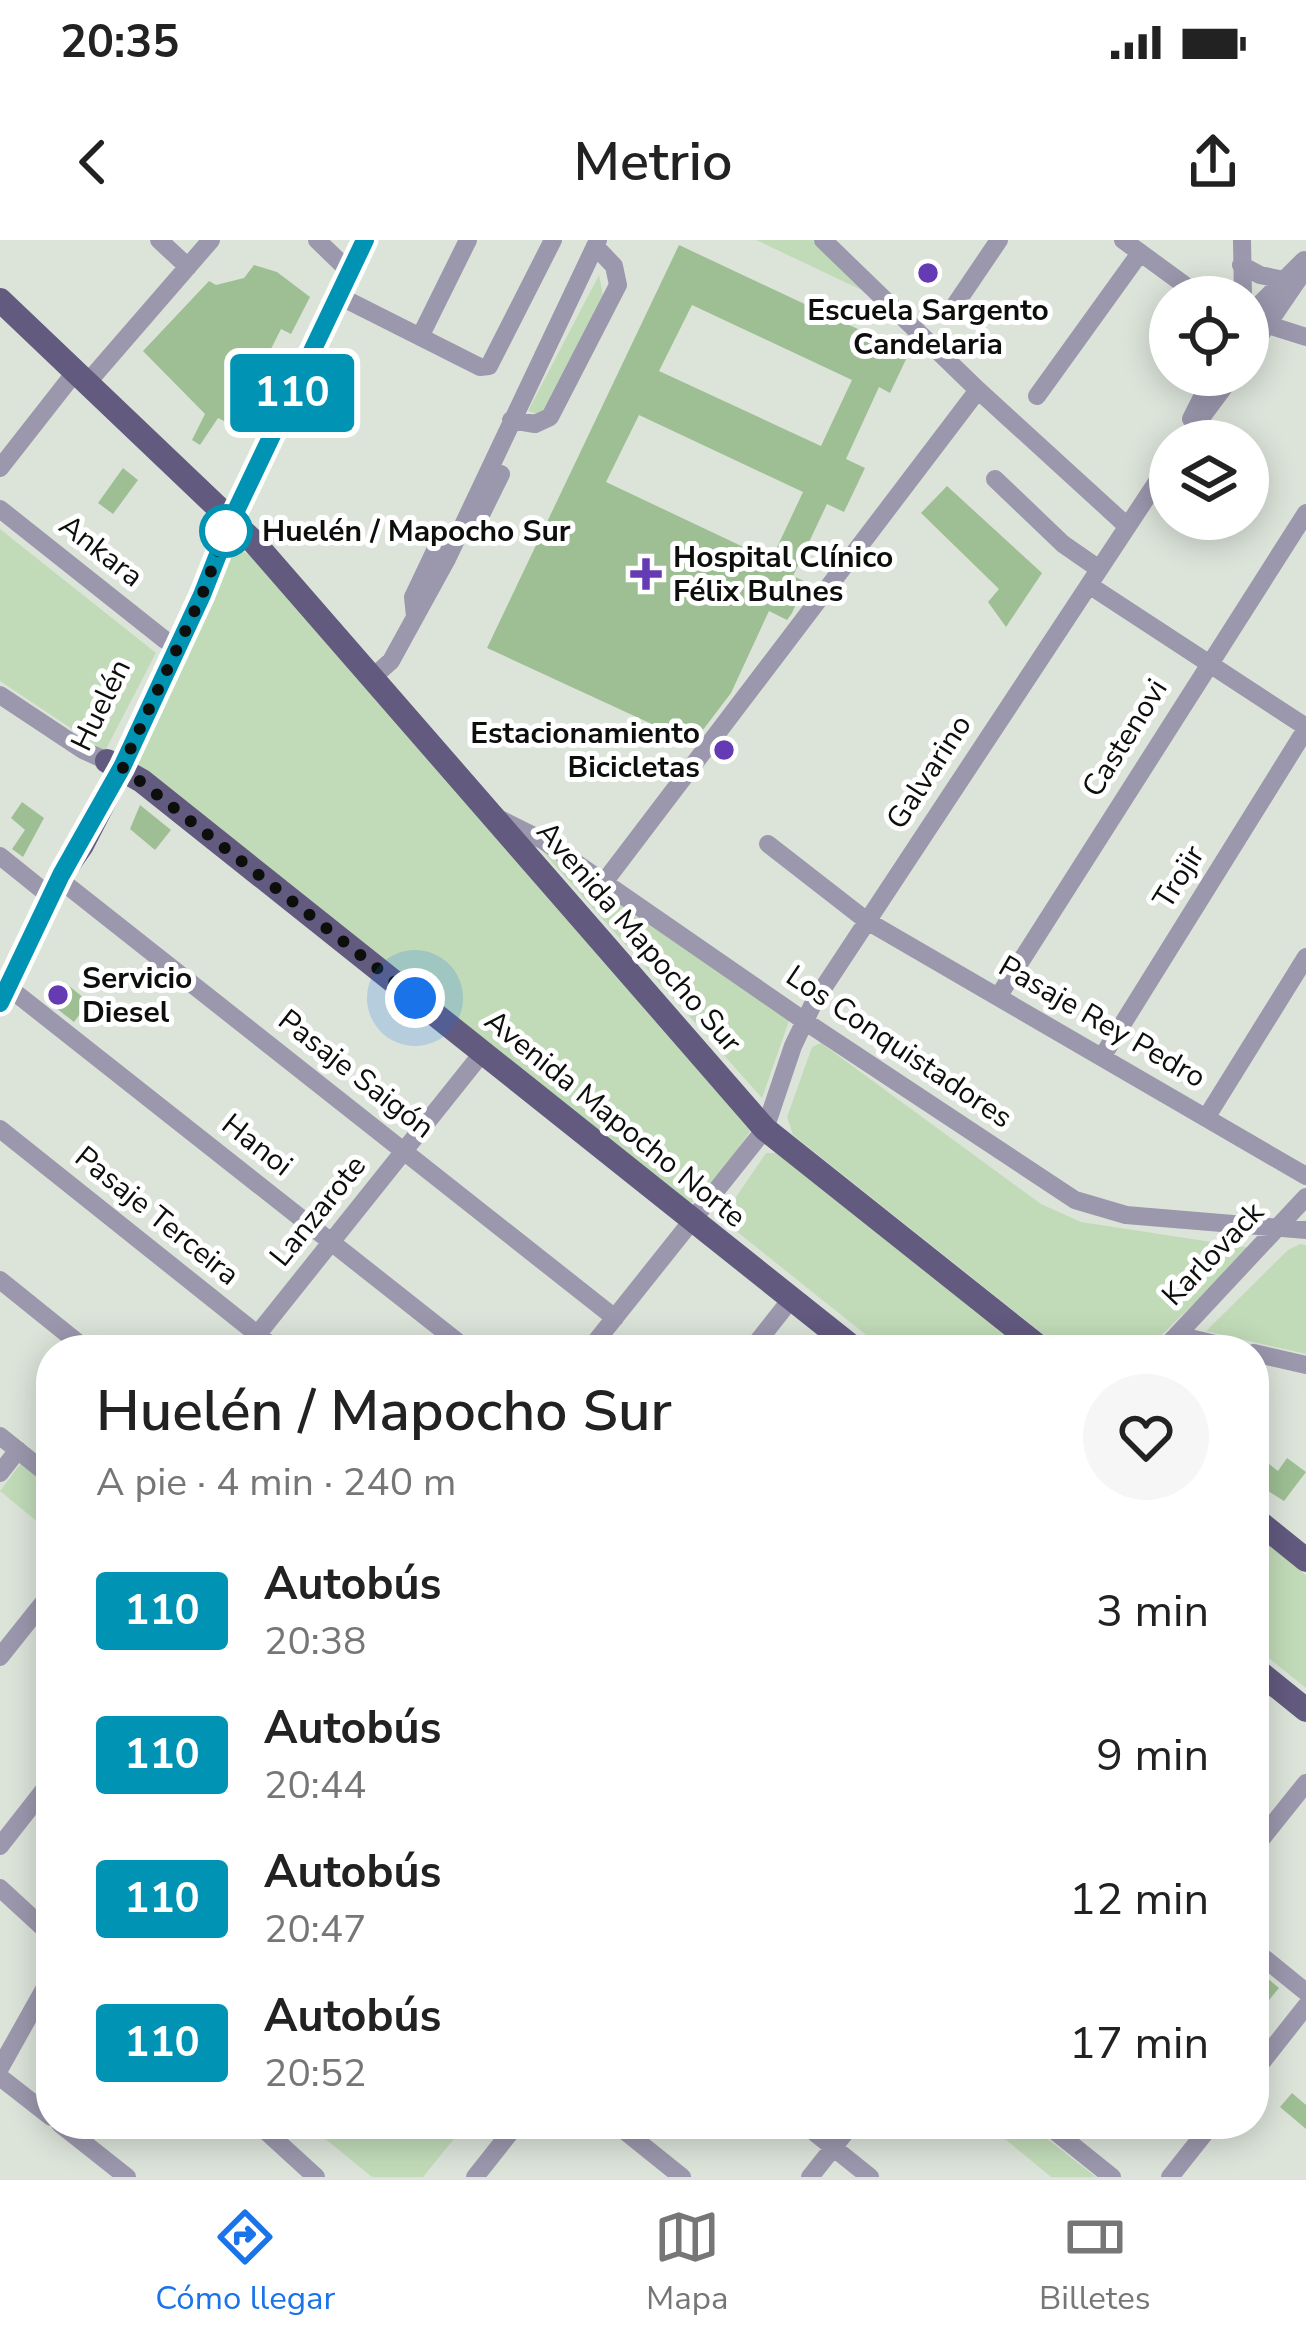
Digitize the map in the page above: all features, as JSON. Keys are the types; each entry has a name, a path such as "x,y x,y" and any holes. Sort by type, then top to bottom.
{"main road":[{"name":"Huelén","path":"4,995 114,764 202,595 232,519 365,240"},
{"name":"Avenida Mapocho Sur","path":"0,300 232,519 765,1129 1024,1335"},
{"name":"Huelén","path":"114,764 165,640 192,590 210,568"},
{"name":"Avenida Mapocho Norte","path":"114,764 838,1335"},
{"path":"1269,1530 1306,1560"},
{"path":"1269,1680 1306,1710"}],"street":[{"path":"159,240 188,267"},
{"path":"0,468 211,240"},
{"path":"317,240 350,272"},
{"path":"420,337 468,240"},
{"path":"823,240 1127,526"},
{"path":"953,308 1000,240"},
{"path":"1123,240 1172,276"},
{"path":"1240,276 1242,240"},
{"path":"339,296 481,367 489,366 549,241"},
{"path":"416,619 412,597 457,535 495,470 512,420 597,243 614,266 618,285 550,417 535,424 512,420"},
{"path":"1037,396 1140,253"},
{"path":"1269,300 1306,259"},
{"path":"1241,266 1284,280"},
{"path":"1269,310 1292,294 1306,268"},
{"path":"1269,325 1306,338"},
{"path":"605,881 978,390"},
{"path":"995,478 1094,577 1306,728"},
{"name":"Galvarino","path":"601,1335 765,1129 803,1020 1149,493"},
{"name":"Ankara","path":"0,509 165,640"},
{"name":"Castenovi","path":"998,997 1306,513"},
{"path":"373,677 391,661 416,619 457,535"},
{"path":"0,695 74,745 114,764"},
{"name":"Trojir","path":"1102,1057 1306,728"},
{"name":"Los Conquistadores","path":"494,816 544,841 605,881 803,1020 1085,1205 1126,1215 1306,1230"},
{"name":"Pasaje Rey Pedro","path":"768,844 867,921 1306,1176"},
{"name":"Pasaje Saigón","path":"0,856 57,884 405,1150 615,1318"},
{"path":"1207,1118 1306,957"},
{"name":"Hanoi","path":"4,995 449,1335"},
{"name":"Lanzarote","path":"257,1335 483,1052"},
{"name":"Pasaje Terceira","path":"0,1129 243,1335"},
{"name":"Karlovack","path":"1178,1335 1306,1197"},
{"path":"0,1280 68,1335"},
{"path":"763,1335 792,1298"},
{"path":"1269,1356 1306,1365"},
{"path":"0,1436 36,1465"},
{"path":"0,1473 18,1450"},
{"path":"0,1657 36,1612"},
{"path":"1269,1829 1306,1783"},
{"path":"0,1846 36,1800"},
{"path":"0,1888 36,1921"},
{"path":"1269,1962 1306,1993"},
{"path":"0,2068 36,2004"},
{"path":"1269,2053 1306,2006"},
{"path":"0,2077 36,2105"},
{"path":"79,2139 127,2177"},
{"path":"273,2139 310,2175"},
{"path":"484,2174 507,2139"},
{"path":"635,2139 682,2177"},
{"path":"823,2139 870,2177"},
{"path":"810,2177 840,2139"},
{"path":"1065,2139 1112,2177"},
{"path":"1170,2177 1200,2139"}],"green space":[{"path":"756,240 813,240 868,293"},
{"path":"599,275 603,295 543,416 528,411"},
{"path":"0,529 156,653 105,751 0,681"},
{"path":"239,549 251,556 751,1130 703,1199 689,1203 139,767 138,759 231,553"},
{"path":"542,851 790,1018 762,1098"},
{"path":"821,1043 1041,1204 1081,1222 1251,1248 1161,1335 1044,1335 793,1135 787,1117 812,1047"},
{"path":"766,1153 784,1153 1009,1335 866,1335 721,1219"},
{"path":"1306,1245 1306,1354 1269,1345 1269,1335 1206,1331 1288,1250"},
{"path":"21,1463 36,1476 36,1521 0,1491"},
{"path":"1269,1545 1306,1575 1306,1688 1269,1658"},
{"path":"325,2139 454,2139 423,2177 372,2177"},
{"path":"1005,2139 1047,2139 1096,2177 1051,2177"}],"building":[{"path":"679,245 909,353 890,393 879,387 846,459 865,468 844,512 827,504 793,576 806,582 792,613 787,620 769,611 731,693 693,743 487,648","holes":["692,305 852,380 821,446 659,371","639,415 803,492 771,560 606,482"]},
{"path":"254,265 277,272 310,297 291,334 281,329 264,363 273,368 243,431 218,418 200,445 192,440 205,414 143,351 209,281 216,285 244,278"},
{"path":"123,468 138,480 113,514 98,503"},
{"path":"947,486 1042,573 1006,627 988,602 999,589 921,513"},
{"path":"22,802 44,818 23,857 12,849 25,830 11,818"},
{"path":"140,805 171,830 155,850 130,829"},
{"path":"63,981 89,1002 74,1022 47,1001"},
{"path":"1287,1458 1306,1472 1284,1501 1269,1492 1269,1464 1278,1471"},
{"path":"1269,1980 1279,1988 1269,2000"},
{"path":"1292,2093 1306,2105 1306,2129 1280,2107"}],"bus line":[{"name":"110","path":"0,1003 61,875 122,767 232,519 365,240"}],"place":[{"name":"Escuela Sargento Candelaria","path":"928,273"},
{"name":"Huelén / Mapocho Sur","path":"226,531"},
{"name":"Hospital Clínico Félix Bulnes","path":"646,574"},
{"name":"Estacionamiento Bicicletas","path":"724,750"},
{"name":"Servicio Diesel","path":"58,995"}],"route":[{"path":"226,531 202,595 122,767 415,998"}]}
